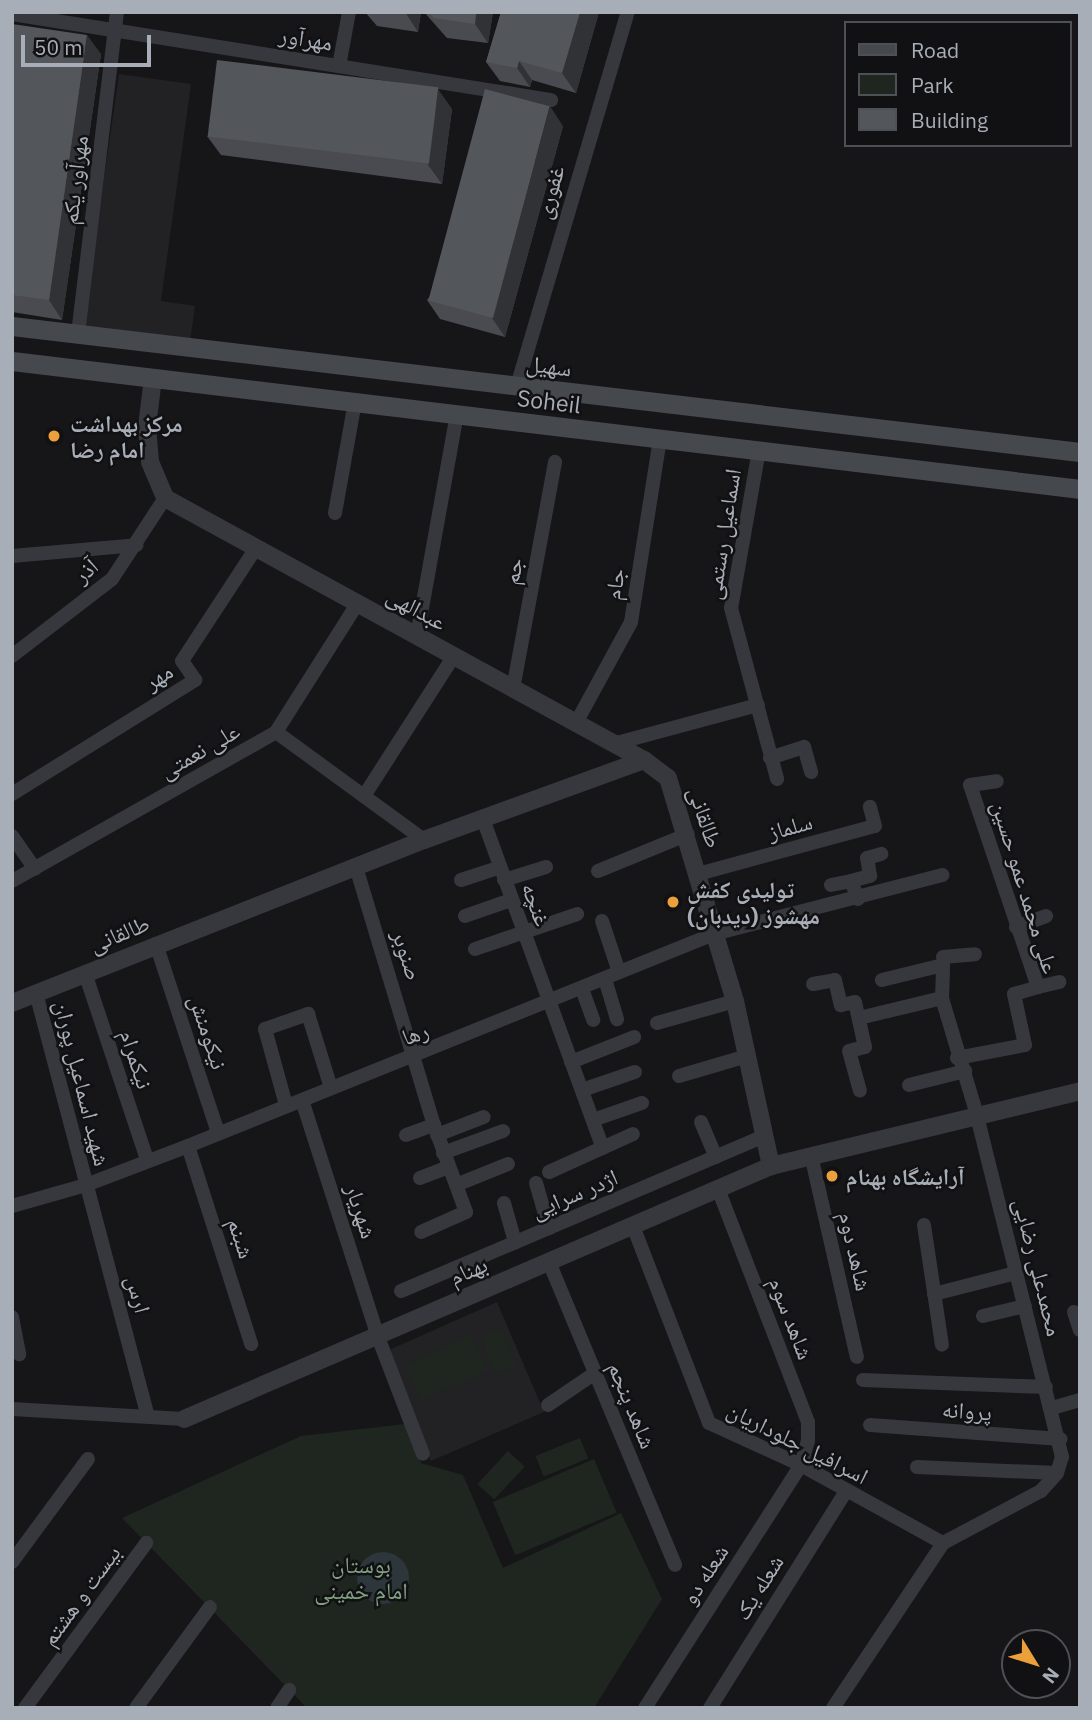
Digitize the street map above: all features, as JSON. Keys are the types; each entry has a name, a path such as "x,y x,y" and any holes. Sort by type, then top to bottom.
{"main road":[{"name":"سهیل","path":"12,326 1080,452"},
{"name":"Soheil","path":"12,361 1080,489"}],"street":[{"name":"مهرآور یکم","path":"78,334 117,12"},
{"path":"339,66 349,12"},
{"name":"غفوری","path":"517,386 628,12"},
{"name":"مهرآور","path":"12,14 551,100"},
{"path":"153,378 147,427 150,463 165,498"},
{"path":"335,513 355,402"},
{"path":"417,636 457,414"},
{"name":"جام","path":"576,723 631,622 660,439"},
{"name":"اسماعیل رستمی","path":"759,450 732,608 777,779"},
{"name":"جم","path":"513,689 555,462"},
{"name":"آذر","path":"12,656 112,579 137,545 165,498"},
{"name":"عبدالهی","path":"165,498 644,760"},
{"path":"12,556 137,545"},
{"name":"مهر","path":"12,794 195,680 183,662 256,548"},
{"name":"علی نعمتی","path":"12,881 276,732 358,603"},
{"path":"363,796 454,656"},
{"path":"613,744 758,705"},
{"path":"276,732 424,840"},
{"path":"770,758 804,747 811,772"},
{"name":"طالقانی","path":"12,1003 424,840 644,760 668,778 688,834 735,1001 771,1166"},
{"name":"علی محمد عمو حسین","path":"961,1065 1025,1045 1014,994 1038,987 970,785 997,781"},
{"name":"سلماز","path":"698,874 875,826 870,807"},
{"name":"غنچه","path":"483,819 603,1148"},
{"path":"598,871 688,834"},
{"path":"12,836 36,869"},
{"path":"831,885 870,876 867,858 881,854"},
{"name":"صنوبر","path":"356,867 417,1056 435,1130 466,1212 421,1232"},
{"path":"461,880 546,867"},
{"name":"رها","path":"12,1206 86,1185 147,1159 188,1146 286,1105 550,1004 619,972 714,934 858,899 942,875"},
{"path":"851,881 858,899"},
{"path":"465,916 511,900"},
{"path":"475,949 577,914"},
{"path":"1016,926 1046,916"},
{"path":"602,921 619,972"},
{"name":"نیکومنش","path":"156,944 218,1133"},
{"path":"882,980 975,954"},
{"name":"محمدعلی رضایی","path":"943,961 942,998 977,1115 1060,1439 1062,1457 1057,1474"},
{"name":"نیکمرام","path":"85,973 147,1159"},
{"path":"605,979 617,1019"},
{"path":"813,984 835,981 841,1005 855,1002 865,1047 849,1051 860,1091"},
{"path":"1038,987 1059,982"},
{"path":"582,989 593,1020"},
{"name":"شهید اسماعیل پوران","path":"36,993 86,1185"},
{"path":"859,1018 942,998"},
{"path":"657,1023 735,1001"},
{"path":"286,1105 265,1029 308,1014 331,1088"},
{"path":"571,1062 634,1037"},
{"path":"679,1076 747,1056"},
{"path":"909,1085 961,1065"},
{"path":"582,1090 635,1072"},
{"path":"771,1166 1080,1091"},
{"name":"شهریار","path":"302,1100 378,1337 423,1454"},
{"path":"593,1120 642,1103"},
{"path":"406,1135 484,1118"},
{"path":"701,1122 716,1157"},
{"path":"443,1153 503,1131"},
{"path":"549,1172 634,1134"},
{"name":"اژدر سرایی","path":"401,1291 764,1136"},
{"name":"شبنم","path":"188,1146 251,1344"},
{"name":"شاهد دوم","path":"811,1155 857,1357"},
{"path":"456,1185 508,1164"},
{"name":"بهنام","path":"184,1419 771,1166"},
{"path":"420,1178 449,1167"},
{"path":"536,1183 549,1228"},
{"name":"ارس","path":"86,1185 148,1416"},
{"name":"شاهد سوم","path":"718,1189 808,1422 801,1465"},
{"path":"504,1203 515,1242"},
{"path":"924,1225 942,1345"},
{"name":"اسرافیل جلوداریان","path":"633,1226 709,1423 801,1465 943,1543"},
{"name":"شاهد پنجم","path":"549,1262 675,1565"},
{"path":"934,1294 1016,1273"},
{"path":"983,1316 1025,1306"},
{"path":"1074,1312 1080,1330"},
{"path":"12,1317 19,1354"},
{"path":"548,1405 596,1373"},
{"path":"863,1380 1046,1387"},
{"path":"1052,1408 1080,1400"},
{"path":"12,1409 184,1419"},
{"name":"پروانه","path":"870,1425 1060,1439"},
{"path":"12,1562 88,1459"},
{"name":"شعله دو","path":"645,1708 801,1465"},
{"path":"917,1467 1057,1474"},
{"path":"833,1708 943,1543 1041,1491 1057,1474"},
{"name":"شعله یک","path":"710,1708 846,1491"},
{"name":"بیست و هشتم","path":"25,1708 146,1543"},
{"path":"136,1708 210,1607"},
{"path":"277,1708 289,1690"}],"shaded area":[{"path":"119,74 191,84 161,301 195,306 190,341 83,326"},
{"path":"497,1302 544,1412 431,1461 384,1362 391,1349"},
{"path":"383,1552 402,1559 409,1578 402,1597 383,1604 364,1597 357,1578 364,1559"}],"green space":[{"path":"501,1329 517,1366 496,1374 481,1338"},
{"path":"472,1335 488,1371 421,1400 405,1365"},
{"name":"بوستان امام خمینی","path":"405,1424 421,1463 463,1475 503,1568 621,1513 662,1599 594,1708 307,1708 122,1518 301,1436"},
{"path":"580,1438 588,1458 544,1476 535,1456"},
{"path":"508,1451 525,1467 494,1500 477,1484"},
{"path":"594,1459 617,1512 515,1555 493,1502"}],"building":[{"path":"428,12 476,12 475,24 434,18"},
{"path":"501,12 580,12 562,73 519,61 517,68 486,62"},
{"path":"12,24 87,35 49,300 12,295"},
{"path":"217,60 438,87 429,164 208,136"},
{"path":"485,89 550,106 493,318 428,301"}],"place":[{"name":"مرکز بهداشت امام رضا","path":"54,436"},
{"name":"تولیدی کفش مهشوز (دیدبان)","path":"673,902"},
{"name":"آرایشگاه بهنام","path":"832,1176"}]}
